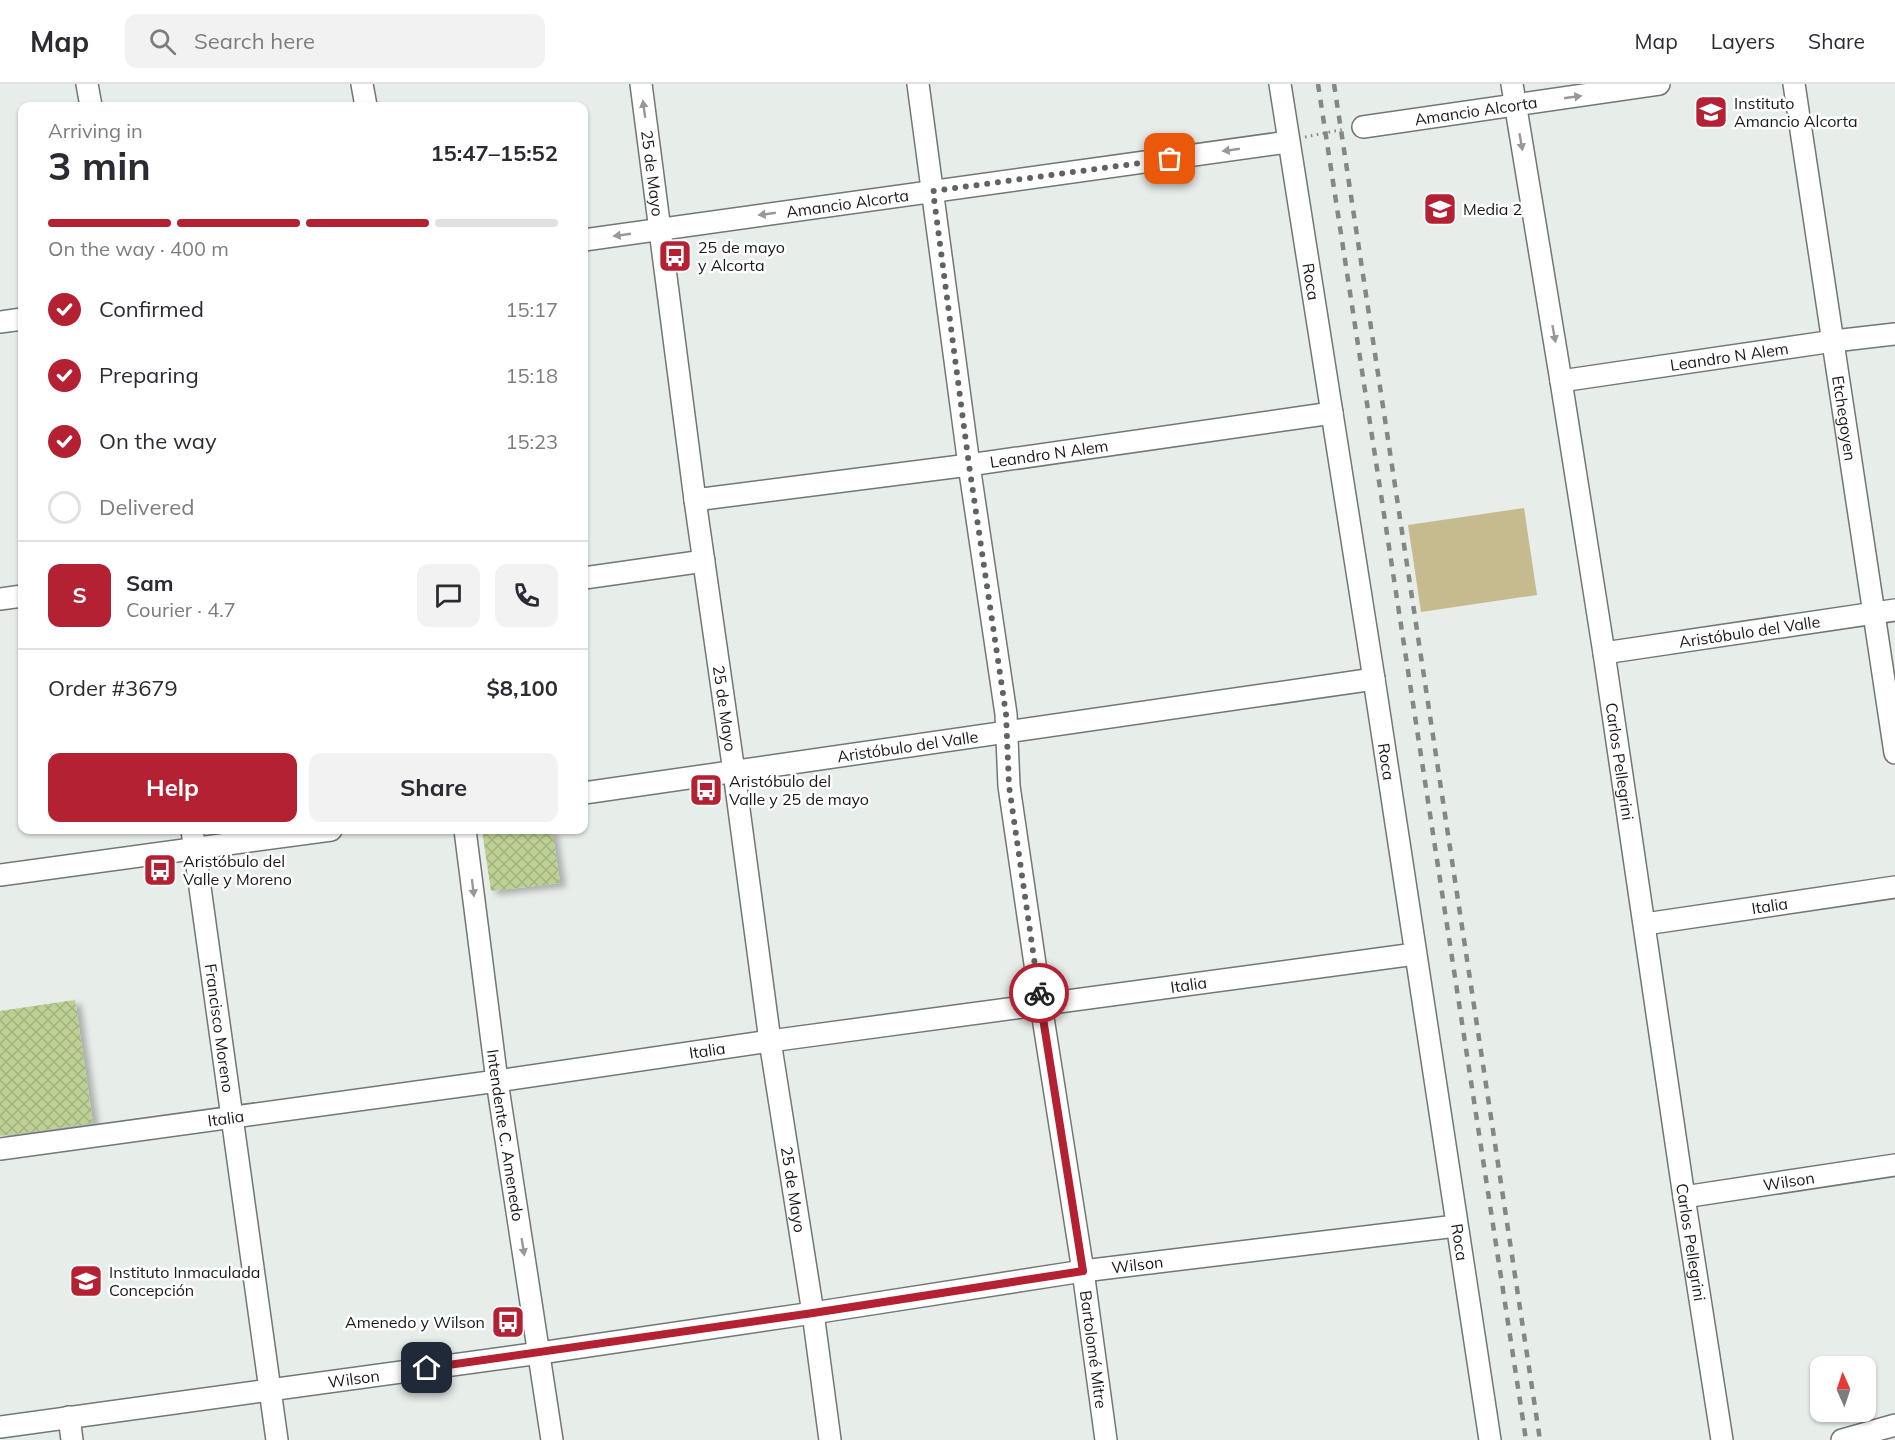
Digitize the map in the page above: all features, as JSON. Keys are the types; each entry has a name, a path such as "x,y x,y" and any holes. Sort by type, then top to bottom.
{"street":[{"path":"87,84 90,102"},
{"path":"362,84 365,102"},
{"name":"25 de Mayo","path":"641,84 695,500 770,1041 813,1313 830,1440"},
{"name":"Bartolomé Mitre","path":"918,84 969,465 1006,714 1009,786 1083,1271 1106,1440"},
{"name":"Roca","path":"1280,84 1296,140 1332,412 1490,1440"},
{"name":"Carlos Pellegrini","path":"1512,84 1562,381 1722,1440"},
{"name":"Amancio Alcorta","path":"1355,128 1659,84"},
{"name":"Etchegoyen","path":"1794,84 1834,341 1885,611 1895,753"},
{"name":"Amancio Alcorta","path":"588,239 1296,140"},
{"path":"0,322 18,319"},
{"name":"Leandro N Alem","path":"1562,381 1895,334"},
{"name":"Leandro N Alem","path":"695,500 969,465 1332,412"},
{"path":"588,577 704,561"},
{"path":"0,599 18,597"},
{"name":"Aristóbulo del Valle","path":"1604,653 1885,611"},
{"name":"Aristóbulo del Valle","path":"588,793 1374,679"},
{"path":"0,874 194,839 270,834"},
{"name":"Intendente C. Amenedo","path":"466,834 497,1081 552,1440"},
{"name":"Francisco Moreno","path":"194,839 277,1440"},
{"name":"Italia","path":"1645,924 1895,887"},
{"name":"Italia","path":"0,1149 770,1041 1415,954"},
{"name":"Wilson","path":"1684,1197 1895,1165"},
{"name":"Wilson","path":"0,1427 540,1353 1083,1271 1456,1226"},
{"path":"69,1417 72,1440"},
{"path":"1842,1440 1895,1425"}],"path":[{"path":"1296,140 1355,128"}],"shaded area":[{"path":"1524,508 1537,595 1421,612 1408,525"}],"building":[{"path":"483,834 553,834 560,883 491,891"},
{"path":"75,1000 93,1123 0,1136 0,1011"}],"railway":[{"path":"1318,84 1526,1440"},
{"path":"1334,84 1540,1440"}],"way so far":[{"path":"1039,993 1009,786 1006,714 969,465 933,191 1170,159"}],"place":[{"name":"Instituto Amancio Alcorta","path":"1711,112"},
{"name":"Media 2","path":"1440,209"},
{"name":"25 de mayo y Alcorta","path":"675,256"},
{"name":"Aristóbulo del Valle y 25 de mayo","path":"706,790"},
{"name":"Aristóbulo del Valle y Moreno","path":"160,870"},
{"name":"Instituto Inmaculada Concepción","path":"86,1281"},
{"name":"Amenedo y Wilson","path":"508,1322"}],"route":[{"path":"427,1368 813,1313 1083,1271 1039,993"}]}
